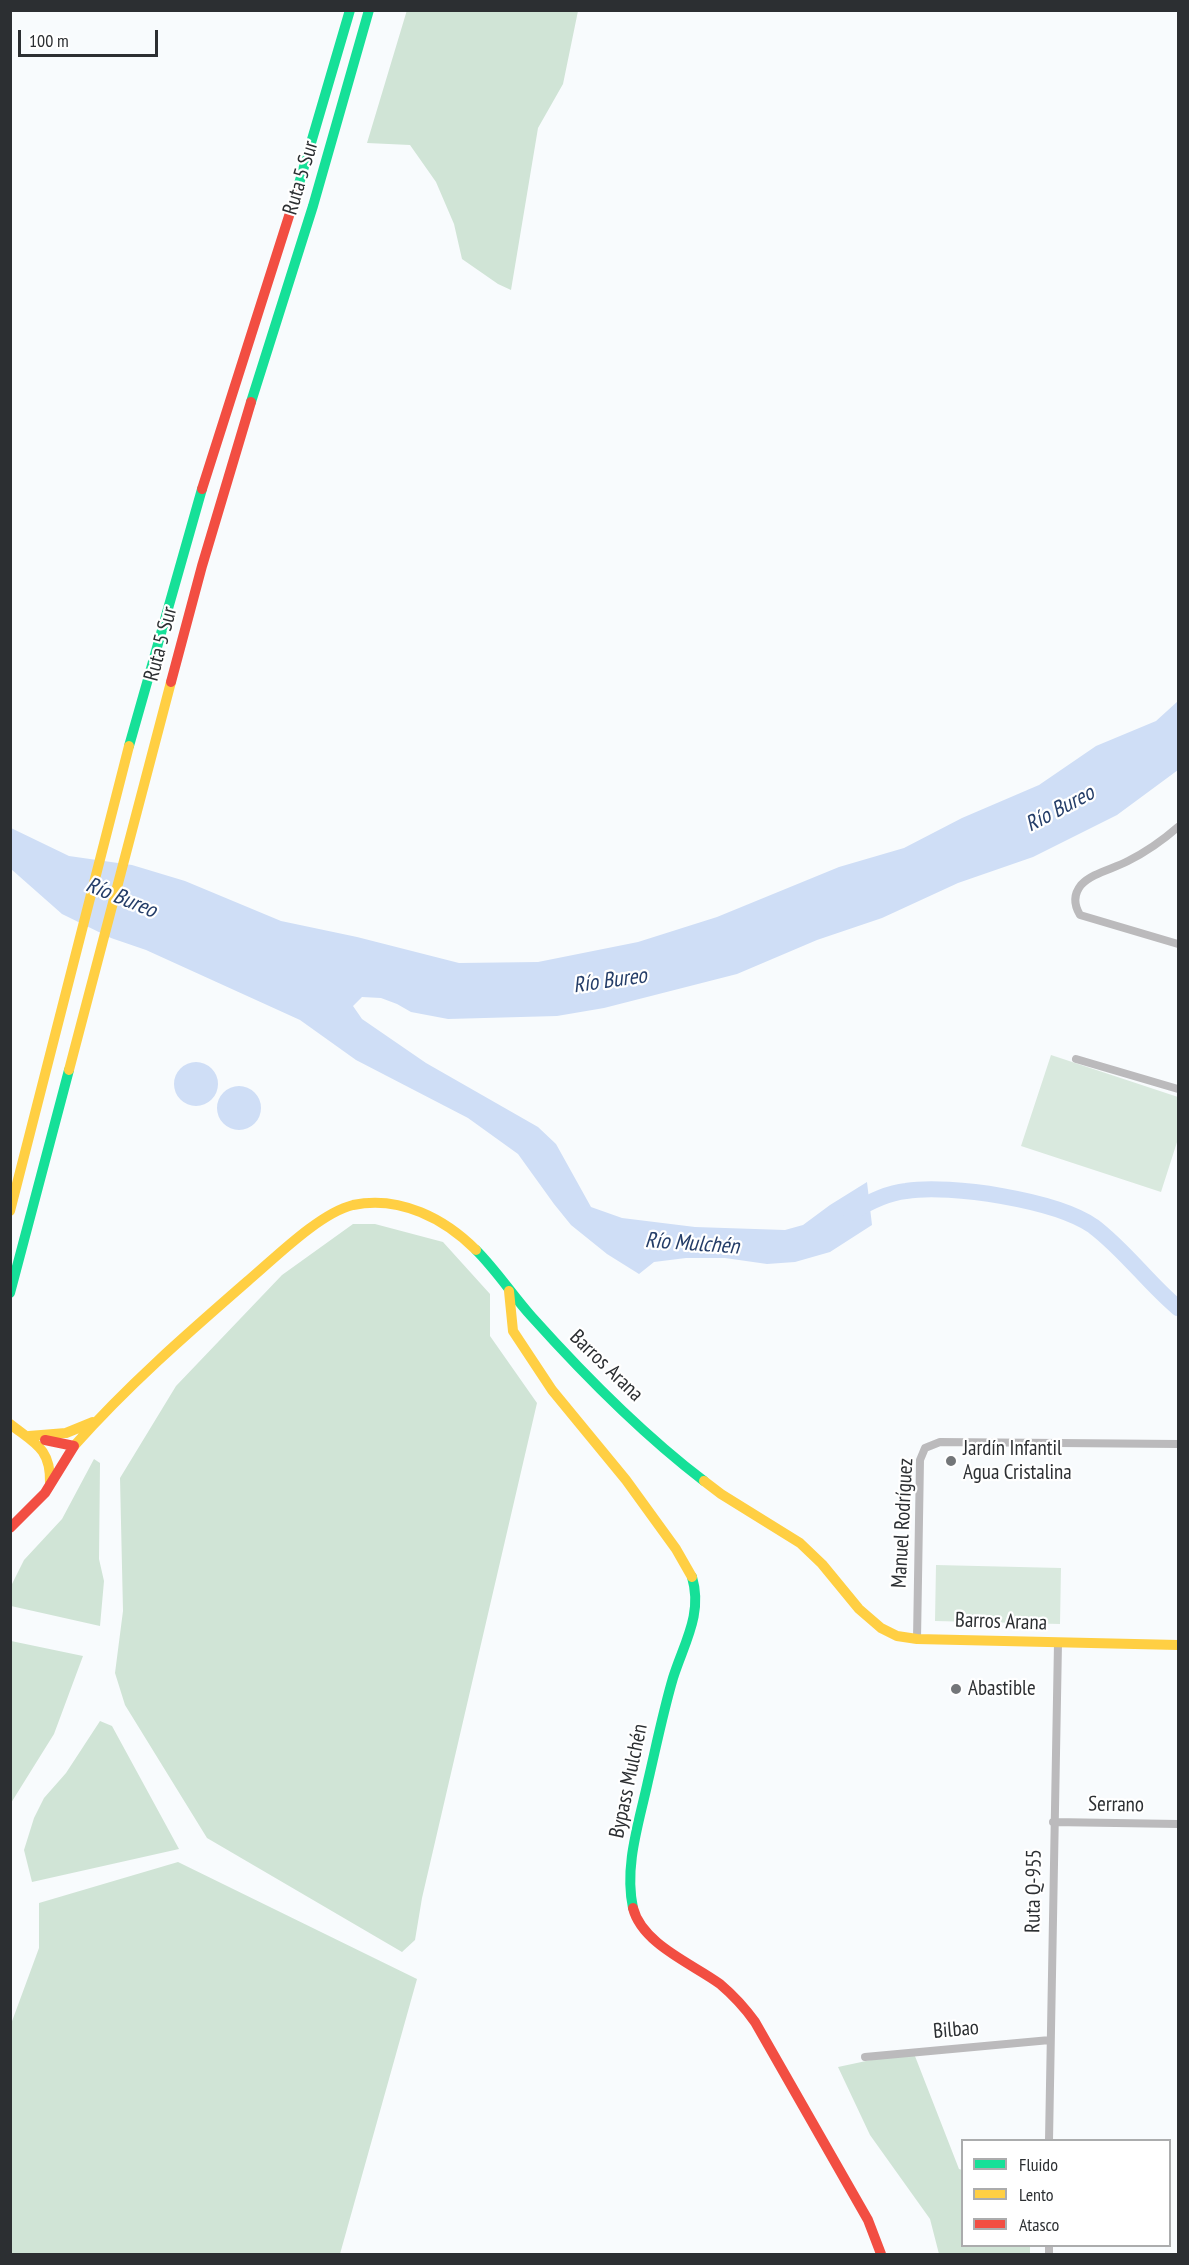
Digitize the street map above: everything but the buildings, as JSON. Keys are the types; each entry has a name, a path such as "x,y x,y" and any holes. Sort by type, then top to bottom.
{"main road":[{"name":"Ruta 5 Sur","path":"10,1211 123,772 184,550 301,181 350,10"},
{"name":"Ruta 5 Sur","path":"10,1293 224,489 313,206 369,10"},
{"name":"Barros Arana","path":"10,1528 38,1500 93,1422 170,1349 275,1257 316,1225 346,1207 373,1203 396,1205 435,1217 470,1242 509,1291 585,1374 683,1465 721,1494 800,1543 822,1564 859,1609 881,1628 897,1636 917,1639 1179,1645"},
{"name":"Bypass Mulchén","path":"509,1291 513,1331 522,1346 552,1390 626,1480 676,1549 692,1575 696,1589 697,1603 693,1624 681,1653 667,1699 630,1865 629,1894 633,1911 651,1938 718,1982 750,2015 868,2220 881,2254"},
{"path":"10,1436 66,1433 93,1422"},
{"path":"10,1424 40,1446 48,1460 50,1483"},
{"path":"29,1436 74,1446"}],"street":[{"path":"1179,827 1146,851 1086,881 1078,890 1074,900 1074,906 1080,915 1179,944"},
{"path":"1076,1059 1179,1089"},
{"name":"Manuel Rodríguez","path":"917,1639 920,1460 925,1448 940,1442 1179,1444"},
{"name":"Ruta Q-955","path":"1049,2139 1058,1643"},
{"name":"Serrano","path":"1053,1822 1179,1824"},
{"name":"Bilbao","path":"865,2056 1050,2040"}],"green space":[{"path":"407,10 578,11 563,84 538,128 511,290 498,284 462,259 454,224 436,182 410,145 367,143"},
{"path":"1051,1055 1178,1097 1178,1139 1161,1192 1021,1146"},
{"path":"353,1224 375,1224 443,1242 490,1294 490,1336 537,1403 422,1898 415,1940 402,1952 207,1838 125,1705 115,1673 123,1611 120,1478 176,1386 282,1275"},
{"path":"94,1459 100,1463 99,1559 104,1581 100,1626 11,1606 11,1586 24,1560 62,1519"},
{"path":"936,1565 1061,1568 1060,1624 935,1621"},
{"path":"11,1641 83,1656 54,1734 11,1803"},
{"path":"100,1721 112,1726 179,1849 32,1882 24,1850 34,1818 44,1798 66,1773"},
{"path":"178,1862 417,1979 340,2254 11,2254 11,2024 39,1948 39,1903"},
{"path":"913,2051 961,2170 961,2247 1030,2247 1030,2254 939,2254 930,2219 870,2135 838,2067"}],"water":[{"name":"Río Bureo","path":"1178,701 1178,770 1117,815 1033,857 958,883 882,918 817,940 737,974 604,1008 557,1016 448,1019 411,1012 381,998 362,997 353,1006 362,1019 426,1063 538,1127 556,1144 591,1207 622,1218 695,1227 785,1230 803,1225 867,1182 872,1225 830,1252 795,1262 767,1264 725,1258 686,1258 654,1262 639,1274 607,1254 571,1225 518,1154 468,1118 356,1060 300,1020 146,950 111,938 62,914 11,869 11,828 69,856 132,865 185,881 281,921 357,937 459,963 538,962 638,942 717,917 839,867 904,848 962,818 1039,785 1096,746 1156,721"},
{"path":"196,1062 211,1069 218,1084 211,1099 196,1106 181,1099 174,1084 181,1069"},
{"path":"239,1086 254,1093 261,1108 254,1123 239,1130 224,1123 217,1108 224,1093"}],"waterway":[{"name":"Río Mulchén","path":"851,1213 870,1202 892,1194 925,1189 1002,1196 1054,1209 1076,1217 1105,1235 1178,1308"}],"traffic: fast":[{"path":"296,194 350,10"},
{"path":"251,402 313,206 369,10"},
{"path":"129,746 202,489"},
{"path":"10,1293 69,1070"},
{"path":"476,1250 572,1361 636,1424 704,1481"},
{"path":"633,1908 631,1860 666,1704 694,1616 695,1591 692,1577"}],"traffic: slow":[{"path":"69,1070 171,682"},
{"path":"10,1211 129,746"},
{"path":"74,1446 137,1381 204,1319 299,1237 340,1210 353,1205 371,1203 388,1203 404,1207 420,1212 450,1228 476,1250"},
{"path":"509,1291 513,1331 552,1390 626,1480 676,1549 692,1577"},
{"path":"29,1436 66,1433 93,1422"},
{"path":"10,1424 44,1454 50,1471 50,1483"},
{"path":"704,1481 800,1543 822,1564 859,1609 881,1628 897,1636 917,1639 1178,1645"}],"traffic: jam":[{"path":"202,489 296,194"},
{"path":"171,682 202,566 251,402"},
{"path":"45,1440 74,1446"},
{"path":"10,1528 45,1493 74,1446"},
{"path":"633,1908 638,1921 657,1943 720,1984 755,2022 868,2220 881,2254"}],"place":[{"name":"Jardín Infantil Agua Cristalina","path":"951,1461"},
{"name":"Abastible","path":"956,1689"}]}
